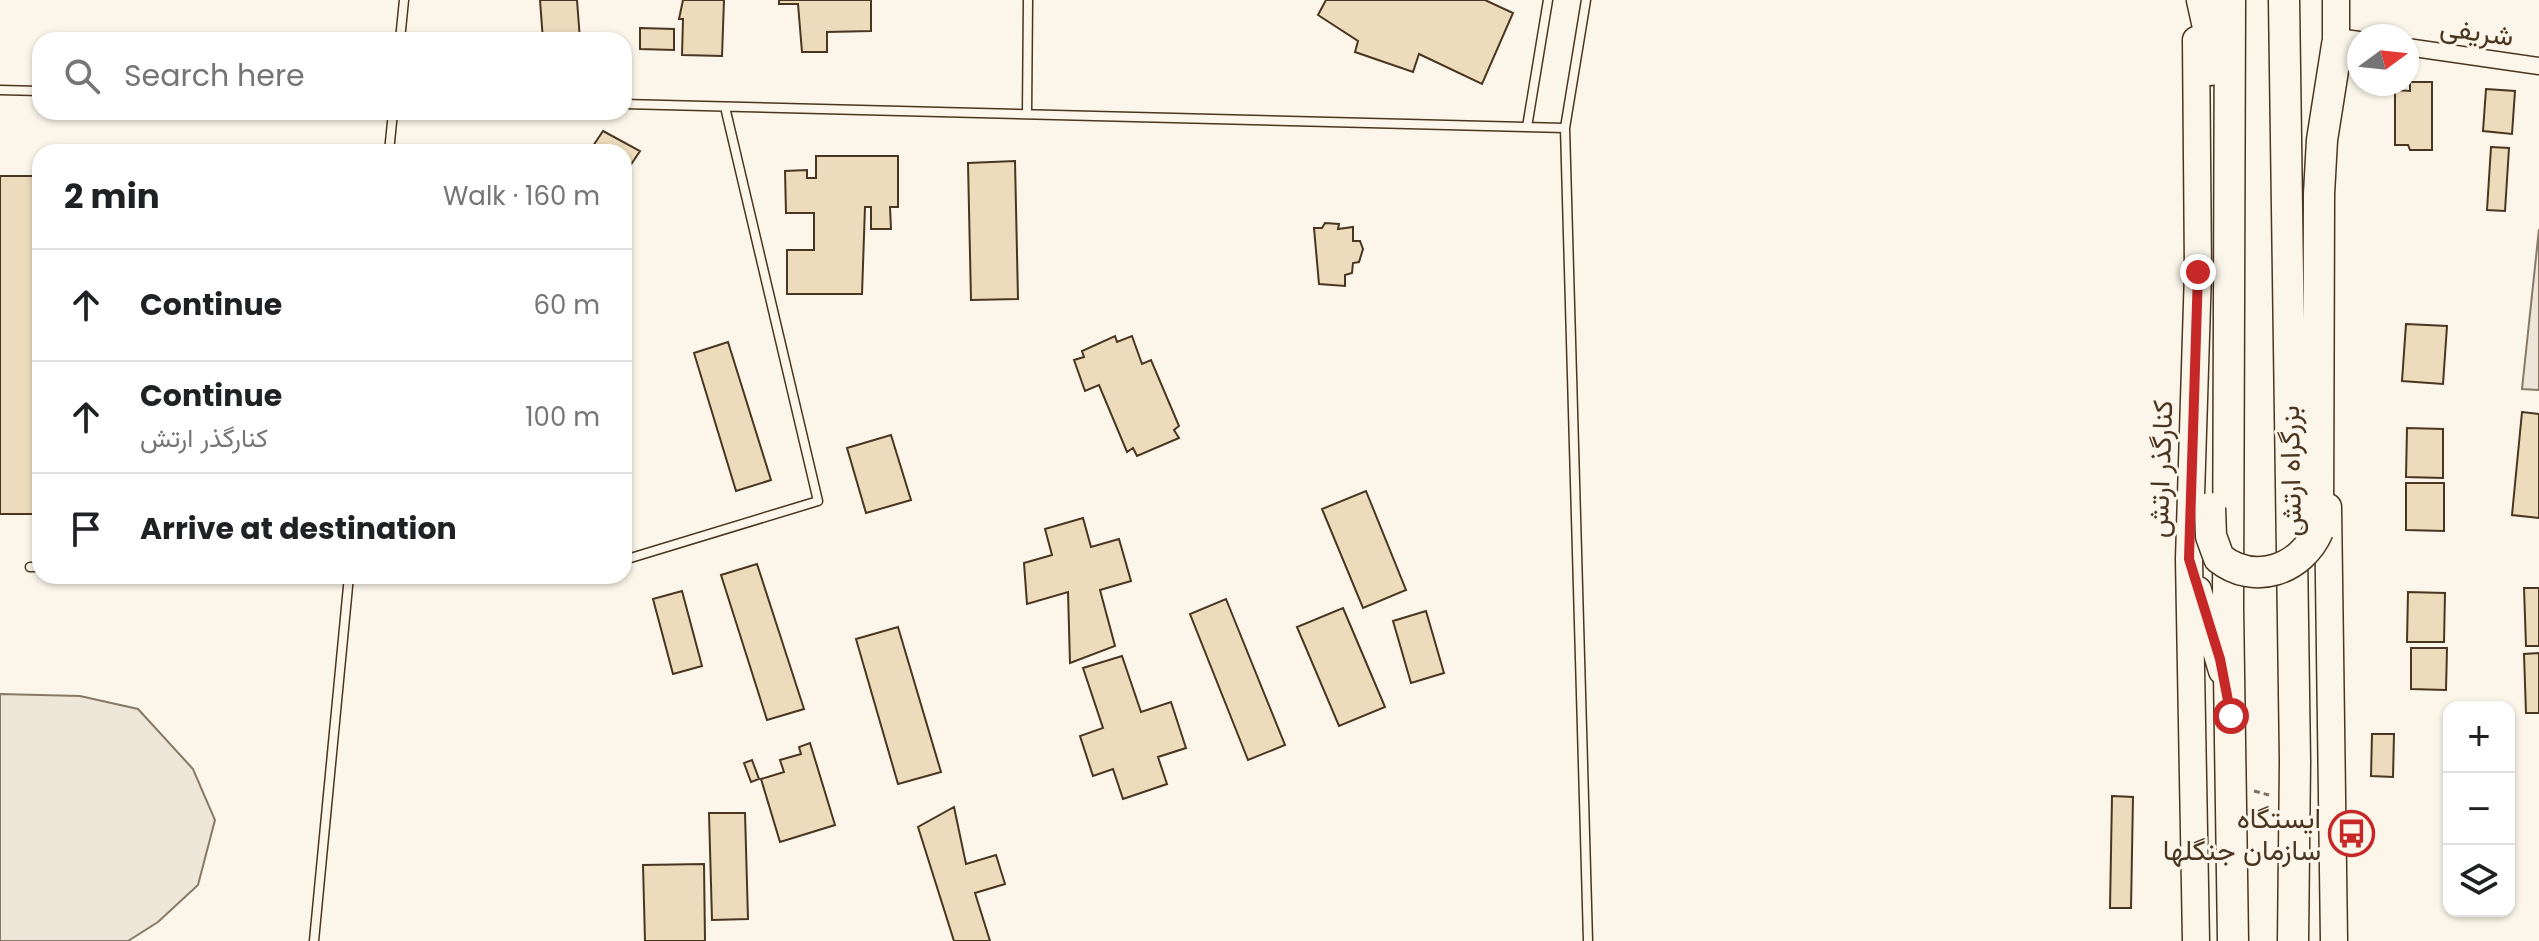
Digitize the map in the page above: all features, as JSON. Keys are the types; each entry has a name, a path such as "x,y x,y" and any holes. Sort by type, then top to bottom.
{"highway":[{"path":"2202,0 2211,57 2211,536 2219,558 2242,571 2272,571 2297,560 2310,549 2318,531 2316,343 2322,140 2344,41"},
{"path":"2230,0 2228,606 2233,941"},
{"name":"بزرگراه ارتش","path":"2284,0 2295,761 2293,941"}],"main road":[{"name":"کنارگذر ارتش","path":"2196,0 2198,272 2189,559 2196,941"},
{"path":"2334,941 2327,413 2344,41 2336,0"},
{"path":"2189,559 2220,659 2231,716"},
{"path":"2295,761 2307,941"}],"street":[{"name":"شریفی","path":"2419,49 2539,66"}],"lane":[{"path":"401,32 404,0"},
{"path":"1027,113 1028,0"},
{"path":"1527,127 1548,0"},
{"path":"1586,0 1565,128 1588,941"},
{"path":"0,90 32,91"},
{"path":"632,104 1565,128"},
{"path":"632,558 818,501 725,107"},
{"path":"390,144 392,120"},
{"path":"314,941 348,584"}],"shaded area":[{"path":"2539,229 2539,390 2522,389"},
{"path":"0,694 80,696 138,709 193,769 215,820 198,885 158,922 128,941 0,941"}],"building":[{"path":"540,0 577,0 579,32 542,32"},
{"path":"683,0 724,0 722,56 682,55 683,19 679,19"},
{"path":"779,0 871,0 871,31 827,32 827,52 802,52 798,4 779,4"},
{"path":"1326,0 1485,0 1513,13 1482,84 1419,54 1413,72 1355,52 1358,41 1318,15"},
{"path":"640,28 674,29 674,50 640,49"},
{"path":"2419,82 2432,82 2432,150 2410,150 2408,145 2395,145 2395,96 2419,96"},
{"path":"2486,89 2515,91 2512,134 2483,131"},
{"path":"603,131 627,144 594,144"},
{"path":"632,147 640,151 632,163"},
{"path":"2491,147 2509,148 2505,211 2487,210"},
{"path":"816,156 898,156 898,207 890,207 891,229 871,229 871,207 865,207 862,294 787,294 787,250 814,250 814,213 786,213 785,171 807,170 807,178 816,178"},
{"path":"1015,161 1018,299 971,300 968,163"},
{"path":"0,176 32,176 32,514 0,514"},
{"path":"1325,223 1339,224 1338,229 1353,227 1353,241 1360,241 1363,249 1359,262 1353,263 1352,273 1345,275 1345,286 1319,284 1314,228 1322,228"},
{"path":"2406,324 2447,326 2443,384 2402,381"},
{"path":"1115,336 1117,342 1132,336 1142,364 1151,360 1179,426 1174,430 1179,438 1137,456 1133,448 1127,452 1099,385 1085,391 1074,360 1084,357 1082,351"},
{"path":"728,342 771,480 736,491 694,353"},
{"path":"2522,412 2539,414 2539,518 2512,515"},
{"path":"2407,428 2443,429 2443,478 2406,477"},
{"path":"891,435 911,500 866,513 847,448"},
{"path":"2406,483 2444,483 2444,531 2406,530"},
{"path":"1366,491 1406,590 1363,608 1322,509"},
{"path":"1083,518 1091,547 1119,539 1131,581 1100,590 1115,646 1070,663 1068,592 1027,604 1024,563 1052,555 1045,529"},
{"path":"757,564 804,709 767,720 721,575"},
{"path":"2524,588 2539,588 2539,646 2526,646"},
{"path":"682,591 702,666 673,674 653,599"},
{"path":"2408,592 2445,593 2444,642 2407,642"},
{"path":"1226,599 1285,745 1248,760 1190,614"},
{"path":"1343,608 1385,707 1339,726 1297,627"},
{"path":"1426,611 1444,673 1411,683 1393,621"},
{"path":"898,627 941,772 898,784 856,639"},
{"path":"2411,648 2447,648 2446,690 2411,689"},
{"path":"2539,653 2539,713 2526,713 2524,654"},
{"path":"1122,656 1141,712 1171,702 1186,748 1158,757 1167,784 1123,799 1113,769 1093,776 1080,736 1103,728 1083,668"},
{"path":"2372,734 2394,734 2393,777 2371,776"},
{"path":"810,743 835,825 780,842 761,779 784,772 780,760 801,754 799,747"},
{"path":"752,760 759,779 751,782 744,763"},
{"path":"2112,796 2133,797 2131,908 2110,908"},
{"path":"954,807 966,864 996,855 1005,884 975,893 990,941 954,941 918,827"},
{"path":"709,813 745,813 748,919 712,920"},
{"path":"704,864 705,941 645,941 643,865"}],"place":[{"name":"ایستگاه سازمان جنگلها","path":"2352,834"}],"route":[{"path":"2198,272 2189,559 2220,659 2231,716"}]}
